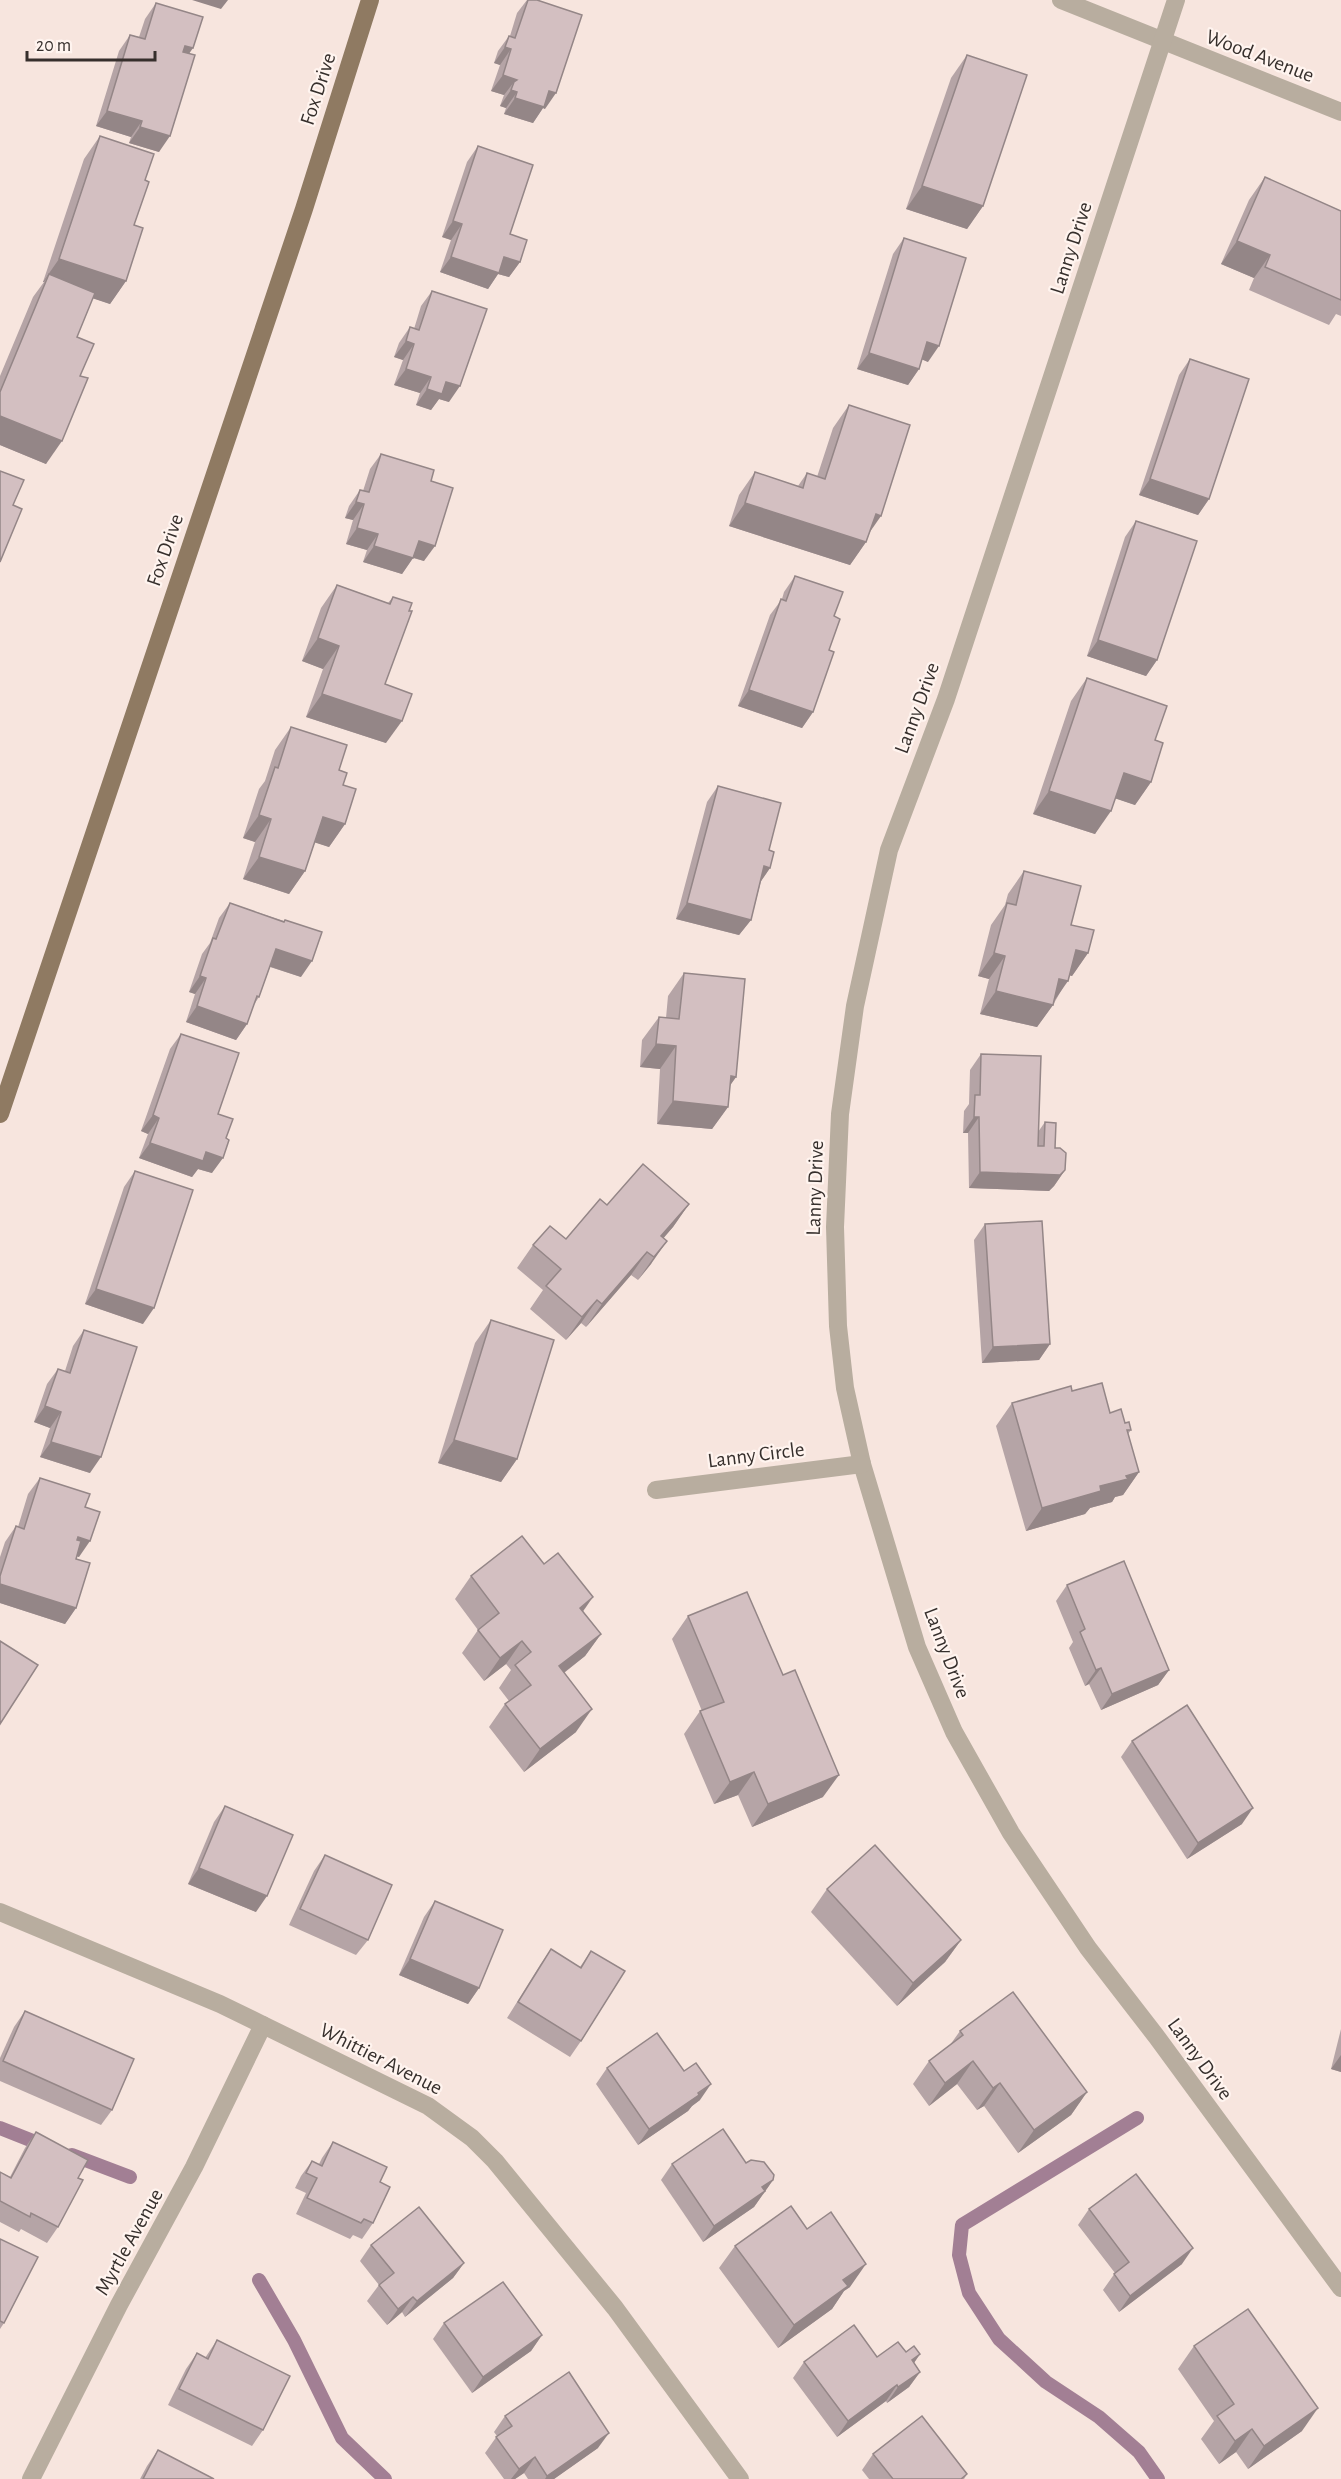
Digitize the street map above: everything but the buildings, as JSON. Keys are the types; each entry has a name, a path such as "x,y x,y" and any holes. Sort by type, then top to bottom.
{"main road":[{"name":"Fox Drive","path":"0,1114 304,209 370,0"}],"street":[{"name":"Wood Avenue","path":"1061,0 1341,112"},
{"name":"Lanny Drive","path":"1176,0 946,699 889,850 855,1006 840,1114 835,1227 838,1326 844,1378 862,1464 917,1647 954,1732 1011,1833 1088,1948 1156,2036 1341,2288"},
{"name":"Lanny Circle","path":"656,1490 862,1464"},
{"name":"Whittier Avenue","path":"0,1912 220,2004 428,2106 472,2138 495,2162 615,2308 740,2479"},
{"name":"Myrtle Avenue","path":"31,2479 119,2305 194,2167 263,2025"}],"waterway":[{"path":"1137,2118 962,2225 959,2255 969,2293 999,2339 1046,2382 1099,2417 1139,2452 1158,2479"},
{"path":"0,2128 48,2147"},
{"path":"72,2155 130,2177"},
{"path":"259,2280 294,2340 342,2438 385,2479"}]}
